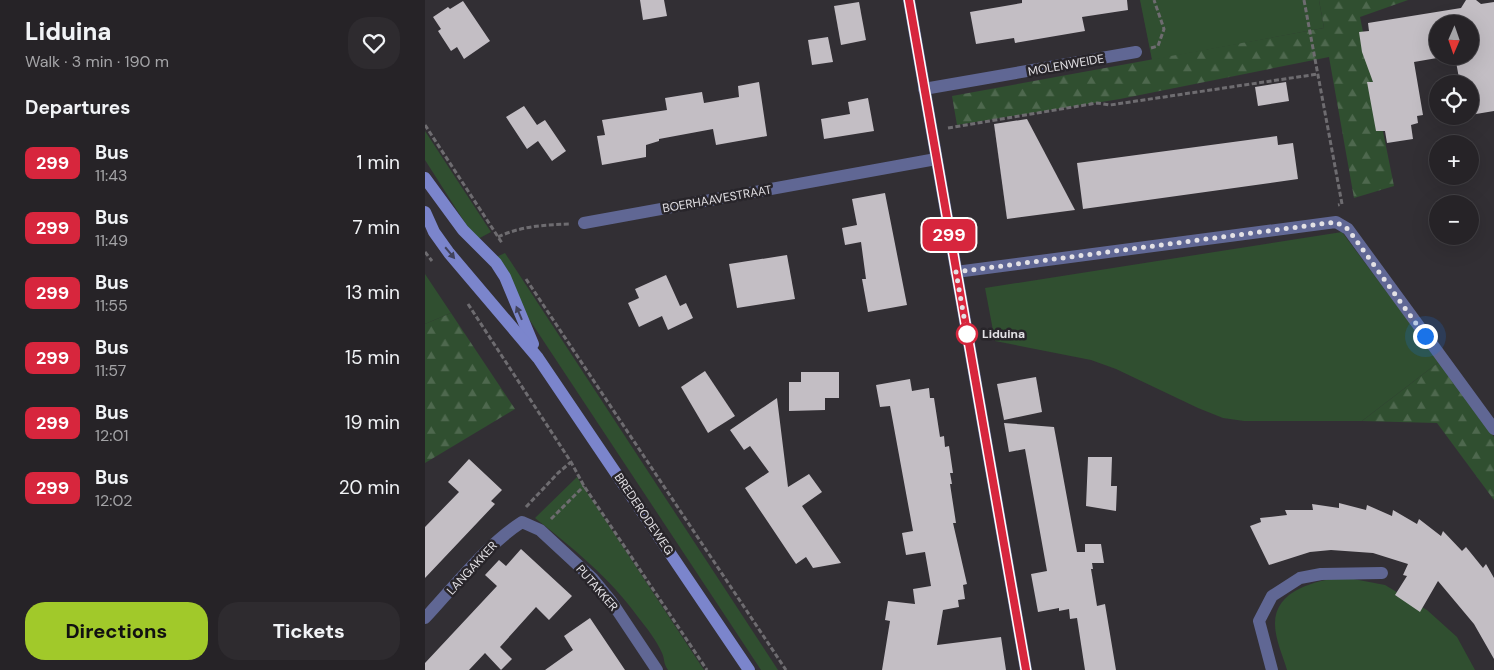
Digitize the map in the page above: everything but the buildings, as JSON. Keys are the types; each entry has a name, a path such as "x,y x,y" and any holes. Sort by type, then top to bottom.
{"main road":[{"name":"BREDERODEWEG","path":"425,178 459,225 496,263 505,277 538,358"},
{"name":"BREDERODEWEG","path":"425,212 449,253 538,358 749,670"}],"street":[{"path":"909,0 1027,670"},
{"name":"MOLENWEIDE","path":"924,89 1136,52"},
{"name":"BOERHAAVESTRAAT","path":"584,223 936,159"},
{"path":"956,272 1336,222 1348,229 1494,429"},
{"name":"PUTAKKER","path":"522,522 540,530 593,579 611,601 657,670"},
{"name":"LANGAKKER","path":"425,618 499,540 522,522"},
{"path":"1272,670 1259,621 1272,596 1301,578 1321,574 1382,574"}],"path":[{"path":"1136,52 1158,46 1164,29 1154,0"},
{"path":"1304,0 1342,204 1333,206 1336,222"},
{"path":"931,131 1097,103 1110,105 1318,74"},
{"path":"425,125 503,245"},
{"path":"498,237 512,230 538,225 584,223"},
{"path":"425,252 435,264"},
{"path":"525,278 786,670"},
{"path":"465,299 571,462 584,486 707,670"},
{"path":"522,522 527,504 571,462"},
{"path":"540,530 584,486"}],"green space":[{"path":"1140,0 1319,0 1324,28 1152,60"},
{"path":"1319,0 1408,0 1360,17 1394,186 1354,198 1329,57 1120,99 957,125 952,96 1324,28"},
{"path":"425,131 491,232 476,240 425,160"},
{"path":"1342,232 1439,362 1362,421 1244,421 1223,418 1116,369 1091,360 995,341 985,288"},
{"path":"505,253 778,670 761,670 490,260"},
{"path":"425,274 451,313 425,324"},
{"path":"451,313 515,409 425,463 425,324"},
{"path":"1439,362 1494,437 1494,500 1437,423 1362,421"},
{"path":"577,477 704,670 668,670 662,653 654,639 615,589 577,552 535,518"},
{"path":"1343,577 1385,585 1427,610 1457,637 1475,670 1287,670 1275,630 1277,612 1282,602 1289,595 1310,584"}],"bus line":[{"name":"299","path":"909,0 1026,670"}],"place":[{"name":"Liduina","path":"967,334"}],"route":[{"path":"967,334 956,272 1336,222 1348,229 1425,336"}]}
